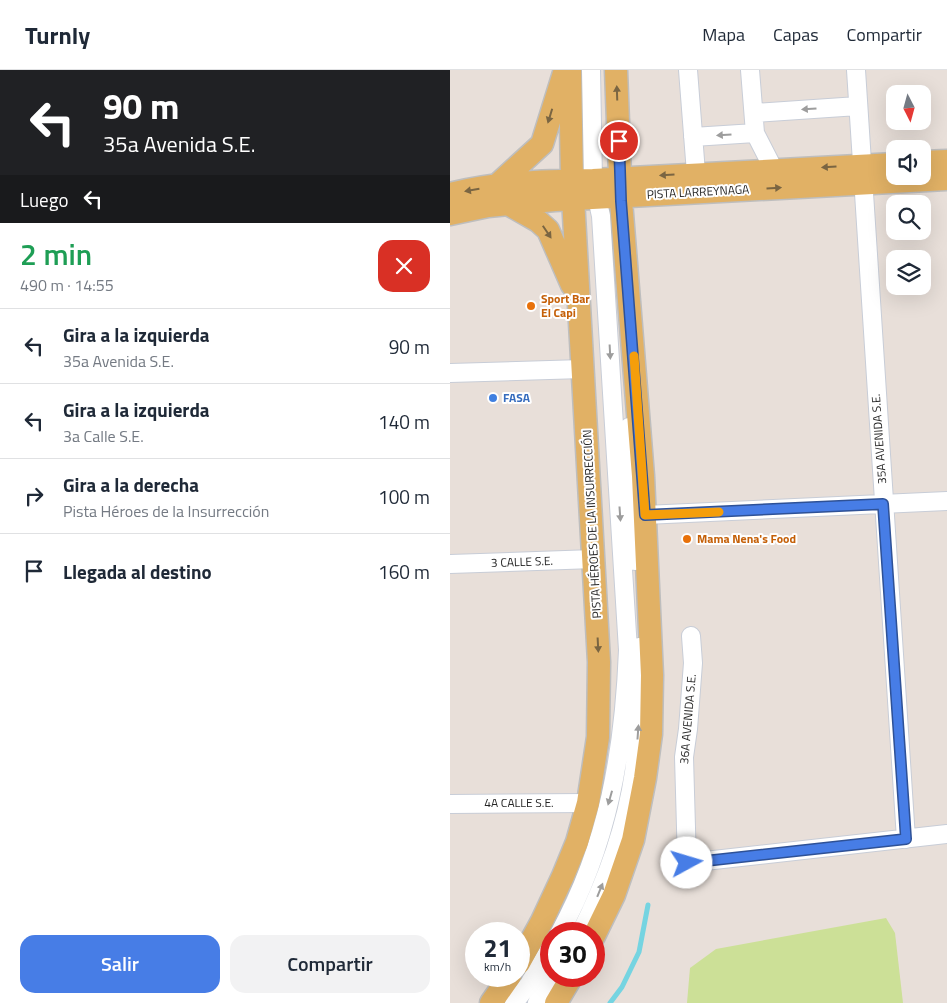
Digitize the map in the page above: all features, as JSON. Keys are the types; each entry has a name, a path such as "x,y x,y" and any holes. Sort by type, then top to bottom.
{"main road":[{"path":"565,70 542,144 502,195 548,230 578,300"},
{"name":"PISTA HÉROES DE LA INSURRECCIÓN","path":"570,70 598,188 645,515 652,675 651,734 645,778 632,840 614,895 601,922"},
{"name":"PISTA HÉROES DE LA INSURRECCIÓN","path":"530,943 563,876 577,842 588,803 598,736 599,662 578,300 616,70"},
{"path":"931,162 947,161"},
{"name":"PISTA LARREYNAGA","path":"450,194 502,195 546,181 598,188 862,175 886,167"},
{"name":"PISTA LARREYNAGA","path":"598,188 696,173 774,170 947,179"},
{"name":"PISTA LARREYNAGA","path":"450,214 488,206 502,195"},
{"path":"491,1003 502,987"},
{"path":"556,1003 565,987"}],"street":[{"path":"565,922 583,884 612,793 621,743 628,650 591,70"},
{"path":"585,922 600,890 622,829 634,774 640,699 627,386 611,215 598,188 600,70"},
{"path":"688,70 696,173"},
{"path":"750,70 755,133 774,170"},
{"name":"35A AVENIDA S.E.","path":"856,70 906,839"},
{"path":"754,113 858,106"},
{"path":"693,138 755,133"},
{"path":"450,373 583,369"},
{"path":"645,515 947,501"},
{"name":"3 CALLE S.E.","path":"450,564 594,559"},
{"name":"36A AVENIDA S.E.","path":"690,636 693,664 684,757 687,863 906,839"},
{"name":"4A CALLE S.E.","path":"450,804 588,803"},
{"path":"906,839 947,834"},
{"path":"514,1003 529,984 540,966"},
{"path":"536,1003 547,987"}],"green space":[{"path":"886,918 895,933 903,1003 687,1003 690,968 716,949"}],"waterway":[{"path":"610,1003 622,987 639,952 648,905"}],"slow traffic":[{"path":"634,356 645,515 719,512"}],"place":[{"name":"Sport Bar El Capi","path":"531,306"},
{"name":"FASA","path":"493,398"},
{"name":"Mama Nena's Food","path":"687,539"}],"route":[{"path":"619,141 621,201 645,515 883,504 906,839 687,863"}]}
